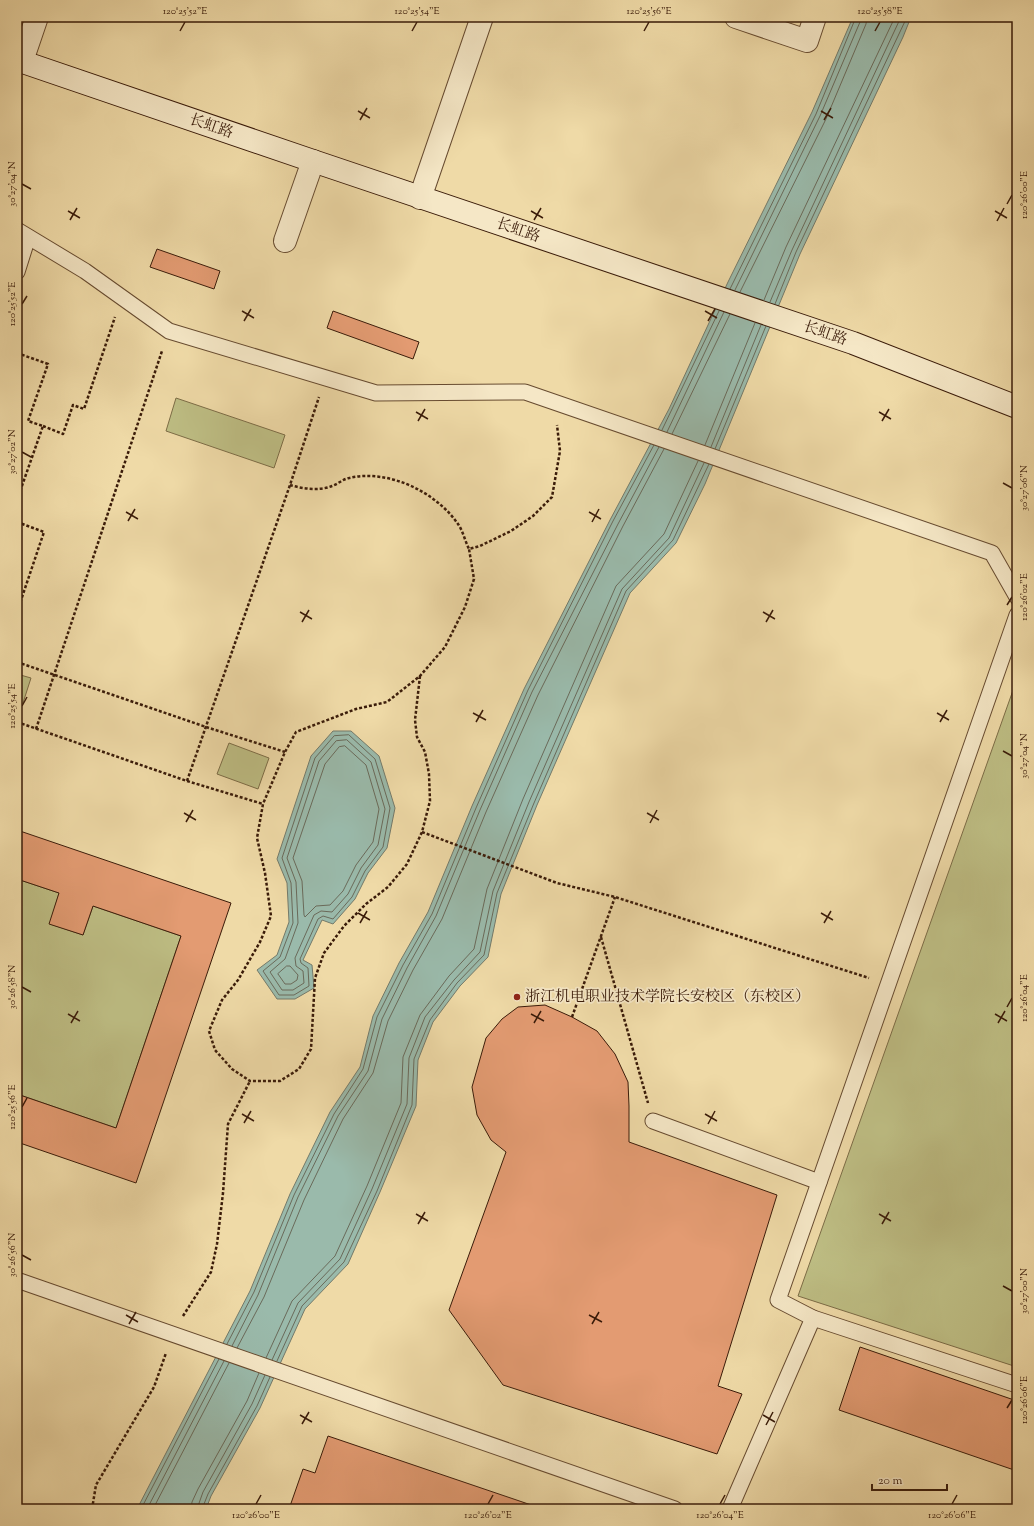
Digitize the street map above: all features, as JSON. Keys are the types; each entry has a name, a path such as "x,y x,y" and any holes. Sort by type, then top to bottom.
{"main road":[{"path":"19,61 37,17"},
{"path":"420,198 482,17"},
{"path":"736,17 807,41 815,17"},
{"name":"长虹路","path":"19,61 312,162 853,343 1017,407"},
{"path":"285,241 312,162"}],"lane":[{"path":"17,272 23,234 85,271 169,331 376,393 525,392 992,553 1017,597"},
{"path":"1017,615 778,1300 813,1318 1017,1385"},
{"path":"653,1121 819,1182"},
{"path":"17,1280 675,1509"},
{"path":"730,1509 813,1318"}],"path":[{"path":"17,354 48,364 28,421 63,434 73,405 84,408 122,298"},
{"path":"36,729 169,331"},
{"path":"187,781 290,485 325,378"},
{"path":"469,549 480,546 511,531 533,516 552,497 560,451 555,403"},
{"path":"17,500 43,426"},
{"path":"290,485 305,490 332,487 347,478 366,475 389,478 415,488 438,502 459,525 469,549 474,578 465,606 445,647 420,676 387,702 356,709 296,732 285,752 263,804 257,838 265,873 272,916 260,942 238,980 222,1000 209,1030 215,1050 232,1069 250,1081 280,1081 299,1069 311,1049 315,978 324,953 344,926 366,904 388,887 407,864 423,832 430,801 429,774 425,752 417,737 415,720 420,676"},
{"path":"17,522 44,532 17,612"},
{"path":"17,662 206,727 285,752"},
{"path":"17,722 187,781 263,804"},
{"path":"423,832 557,883 615,897 888,984"},
{"path":"572,1017 615,897"},
{"path":"601,936 653,1121"},
{"path":"92,1509 96,1485 154,1387 174,1335 210,1272 219,1229 228,1124 250,1081"}],"green space":[{"path":"176,398 285,435 274,468 166,431"},
{"path":"17,674 31,678 22,706 17,705"},
{"path":"1017,679 1017,1367 798,1296"},
{"path":"229,743 269,758 258,789 217,774"},
{"path":"17,879 59,893 50,924 83,935 93,906 181,936 116,1128 17,1094"}],"water":[{"path":"853,17 911,17 903,37 800,254 705,484 676,543 630,593 537,805 501,894 488,957 460,986 433,1022 418,1060 416,1106 348,1264 305,1309 260,1408 211,1496 206,1509 137,1509 250,1291 290,1194 330,1112 360,1067 373,1016 399,963 428,912 472,806 524,689 610,520 669,409 728,282 812,112"},
{"path":"333,731 351,731 379,756 395,808 387,848 368,873 355,899 333,924 322,920 303,960 312,965 314,988 295,999 277,999 257,970 277,955 289,922 287,883 277,859 311,756"}],"building":[{"path":"157,249 220,271 214,289 150,267"},
{"path":"333,311 419,342 413,359 327,328"},
{"path":"17,830 231,903 136,1183 17,1142 17,1094 116,1128 181,936 93,906 83,935 49,924 59,893 17,879"},
{"path":"545,1005 572,1017 597,1031 615,1054 628,1082 629,1142 777,1195 718,1386 742,1394 717,1454 503,1385 449,1310 506,1152 491,1140 477,1115 472,1087 486,1038 502,1019 518,1007"},
{"path":"860,1347 1017,1401 1017,1471 839,1410"},
{"path":"328,1436 543,1509 289,1509 303,1469 315,1473"}],"place":[{"name":"浙江机电职业技术学院长安校区（东校区）","path":"517,997"}]}
